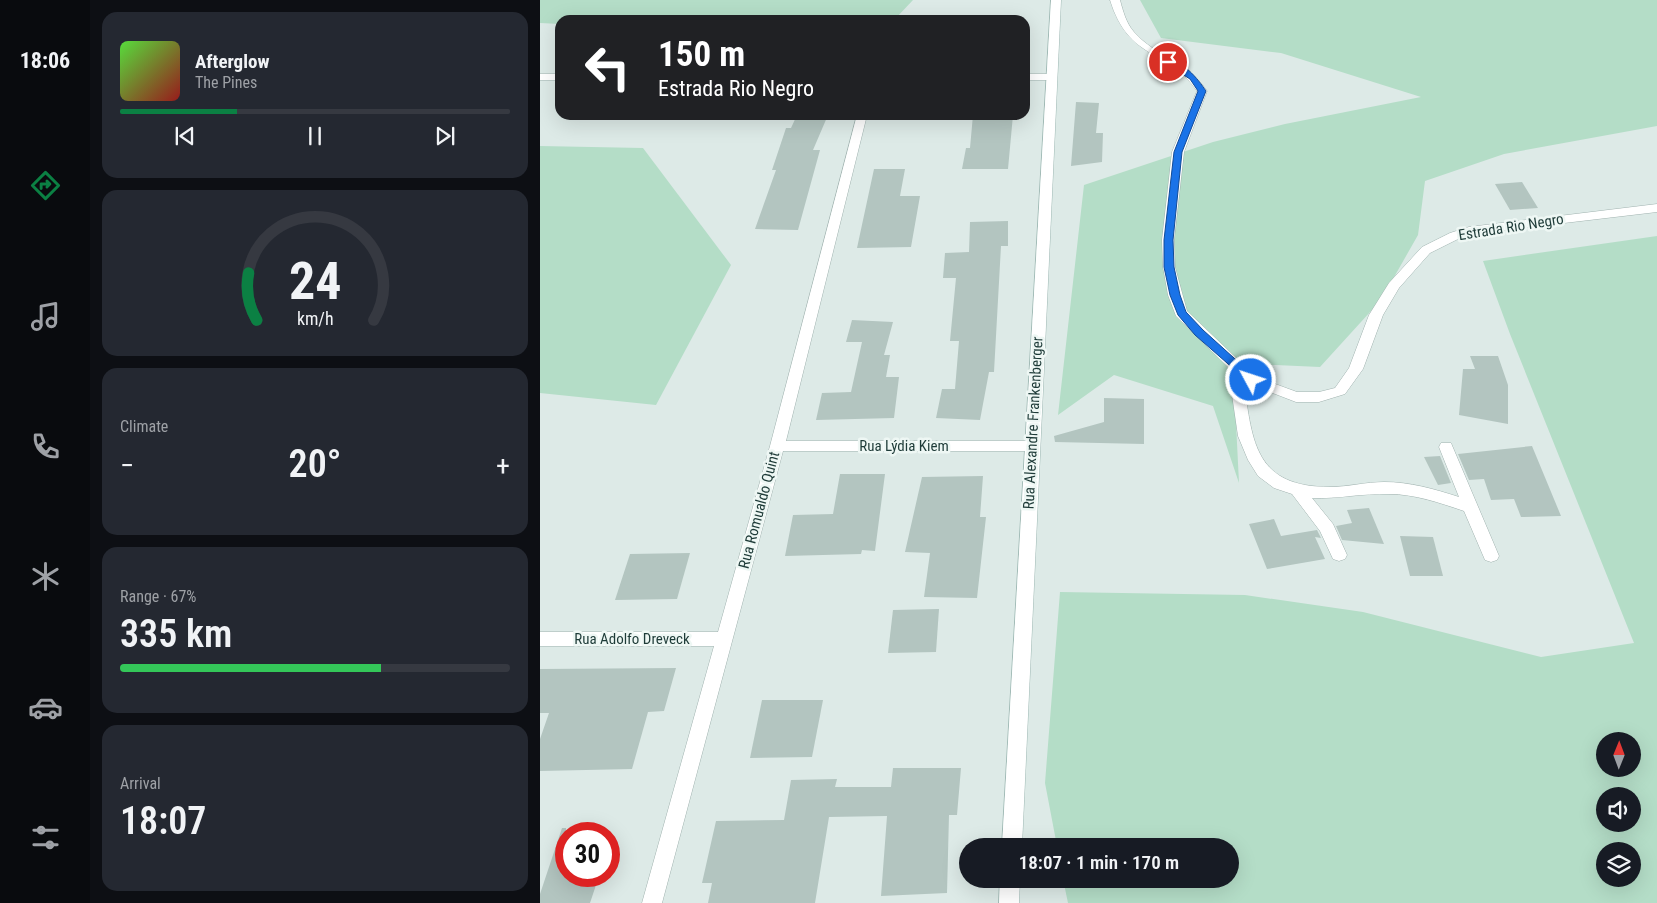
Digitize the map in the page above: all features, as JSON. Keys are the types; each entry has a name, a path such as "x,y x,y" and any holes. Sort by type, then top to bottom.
{"street":[{"name":"Rua Alexandre Frankenberger","path":"1012,838 1056,0"},
{"name":"Estrada Rio Negro","path":"1115,0 1120,20 1134,38 1149,50 1193,77 1202,91 1178,152 1168,240 1169,267 1181,313 1251,380 1296,397 1319,397 1340,391 1356,368 1376,315 1394,286 1426,250 1454,236 1478,230 1657,208"},
{"path":"540,78 555,77"},
{"path":"1030,77 1051,77"},
{"name":"Rua Romualdo Quint","path":"652,903 777,446 861,120"},
{"path":"1235,366 1247,442 1262,473 1275,482 1298,491 1330,493 1372,488 1412,489 1472,507"},
{"name":"Rua Lýdia Kiem","path":"777,446 1032,446"},
{"path":"1446,447 1491,556"},
{"path":"1298,491 1326,528 1339,555"},
{"name":"Rua Adolfo Dreveck","path":"540,639 724,639"},
{"path":"1009,903 1010,888"}],"green space":[{"path":"540,0 913,0 899,15 555,15 555,24 540,23"},
{"path":"1140,0 1657,0 1657,126 1504,154 1425,181 1418,235 1381,300 1320,367 1233,363 1239,483 1213,406 1114,375 1058,415 1084,185 1213,142 1285,124 1421,97 1281,53 1161,38"},
{"path":"540,146 643,148 731,265 656,405 540,393"},
{"path":"1657,236 1657,903 1068,903 1065,888 1239,888 1239,838 1055,838 1045,783 1060,592 1245,595 1363,612 1541,657 1634,643 1510,334 1483,261"}],"building":[{"path":"1076,102 1099,103 1096,133 1103,133 1102,162 1071,166"},
{"path":"795,120 826,120 813,150 820,150 798,230 755,229 776,170 772,170 786,128 791,128"},
{"path":"973,120 1013,120 1008,169 962,169 966,148 970,148"},
{"path":"874,169 905,169 900,196 920,196 911,247 857,248"},
{"path":"1522,182 1538,208 1510,210 1495,184"},
{"path":"1008,221 1008,246 1001,246 994,372 989,372 980,420 936,418 942,389 955,389 959,341 950,341 956,278 943,278 945,253 969,252 970,222"},
{"path":"852,320 893,322 884,355 890,355 886,377 899,377 894,418 816,420 822,393 851,392 862,342 846,342"},
{"path":"1470,356 1498,356 1508,385 1508,424 1459,415 1463,369 1475,369"},
{"path":"1104,398 1144,399 1144,444 1055,442 1054,436 1104,422"},
{"path":"1532,446 1561,516 1521,517 1514,499 1491,500 1484,479 1469,480 1458,454"},
{"path":"1440,456 1451,483 1438,485 1424,457"},
{"path":"840,474 885,474 875,551 862,550 861,554 785,556 793,515 833,514"},
{"path":"983,476 980,517 986,517 977,598 924,597 930,553 905,552 922,477"},
{"path":"1369,508 1384,544 1342,540 1336,526 1352,523 1347,510"},
{"path":"1274,519 1281,536 1317,530 1321,538 1315,537 1325,559 1267,569 1249,524"},
{"path":"1400,536 1433,537 1443,576 1410,576"},
{"path":"690,553 677,599 615,600 630,554"},
{"path":"939,609 936,652 888,653 893,610"},
{"path":"676,668 664,711 648,712 632,769 540,771 540,739 549,713 540,713 540,669"},
{"path":"762,700 823,700 812,757 750,758"},
{"path":"893,768 961,768 957,815 949,815 947,893 881,896 887,816 829,817 815,903 708,903 712,883 702,883 716,821 784,820 791,780 837,779 835,787 891,787"},
{"path":"555,849 555,887 595,887 590,903 540,903 540,894"}],"route":[{"path":"1168,62 1193,77 1202,91 1178,152 1168,240 1169,267 1175,295 1181,313 1199,333 1251,380"}]}
